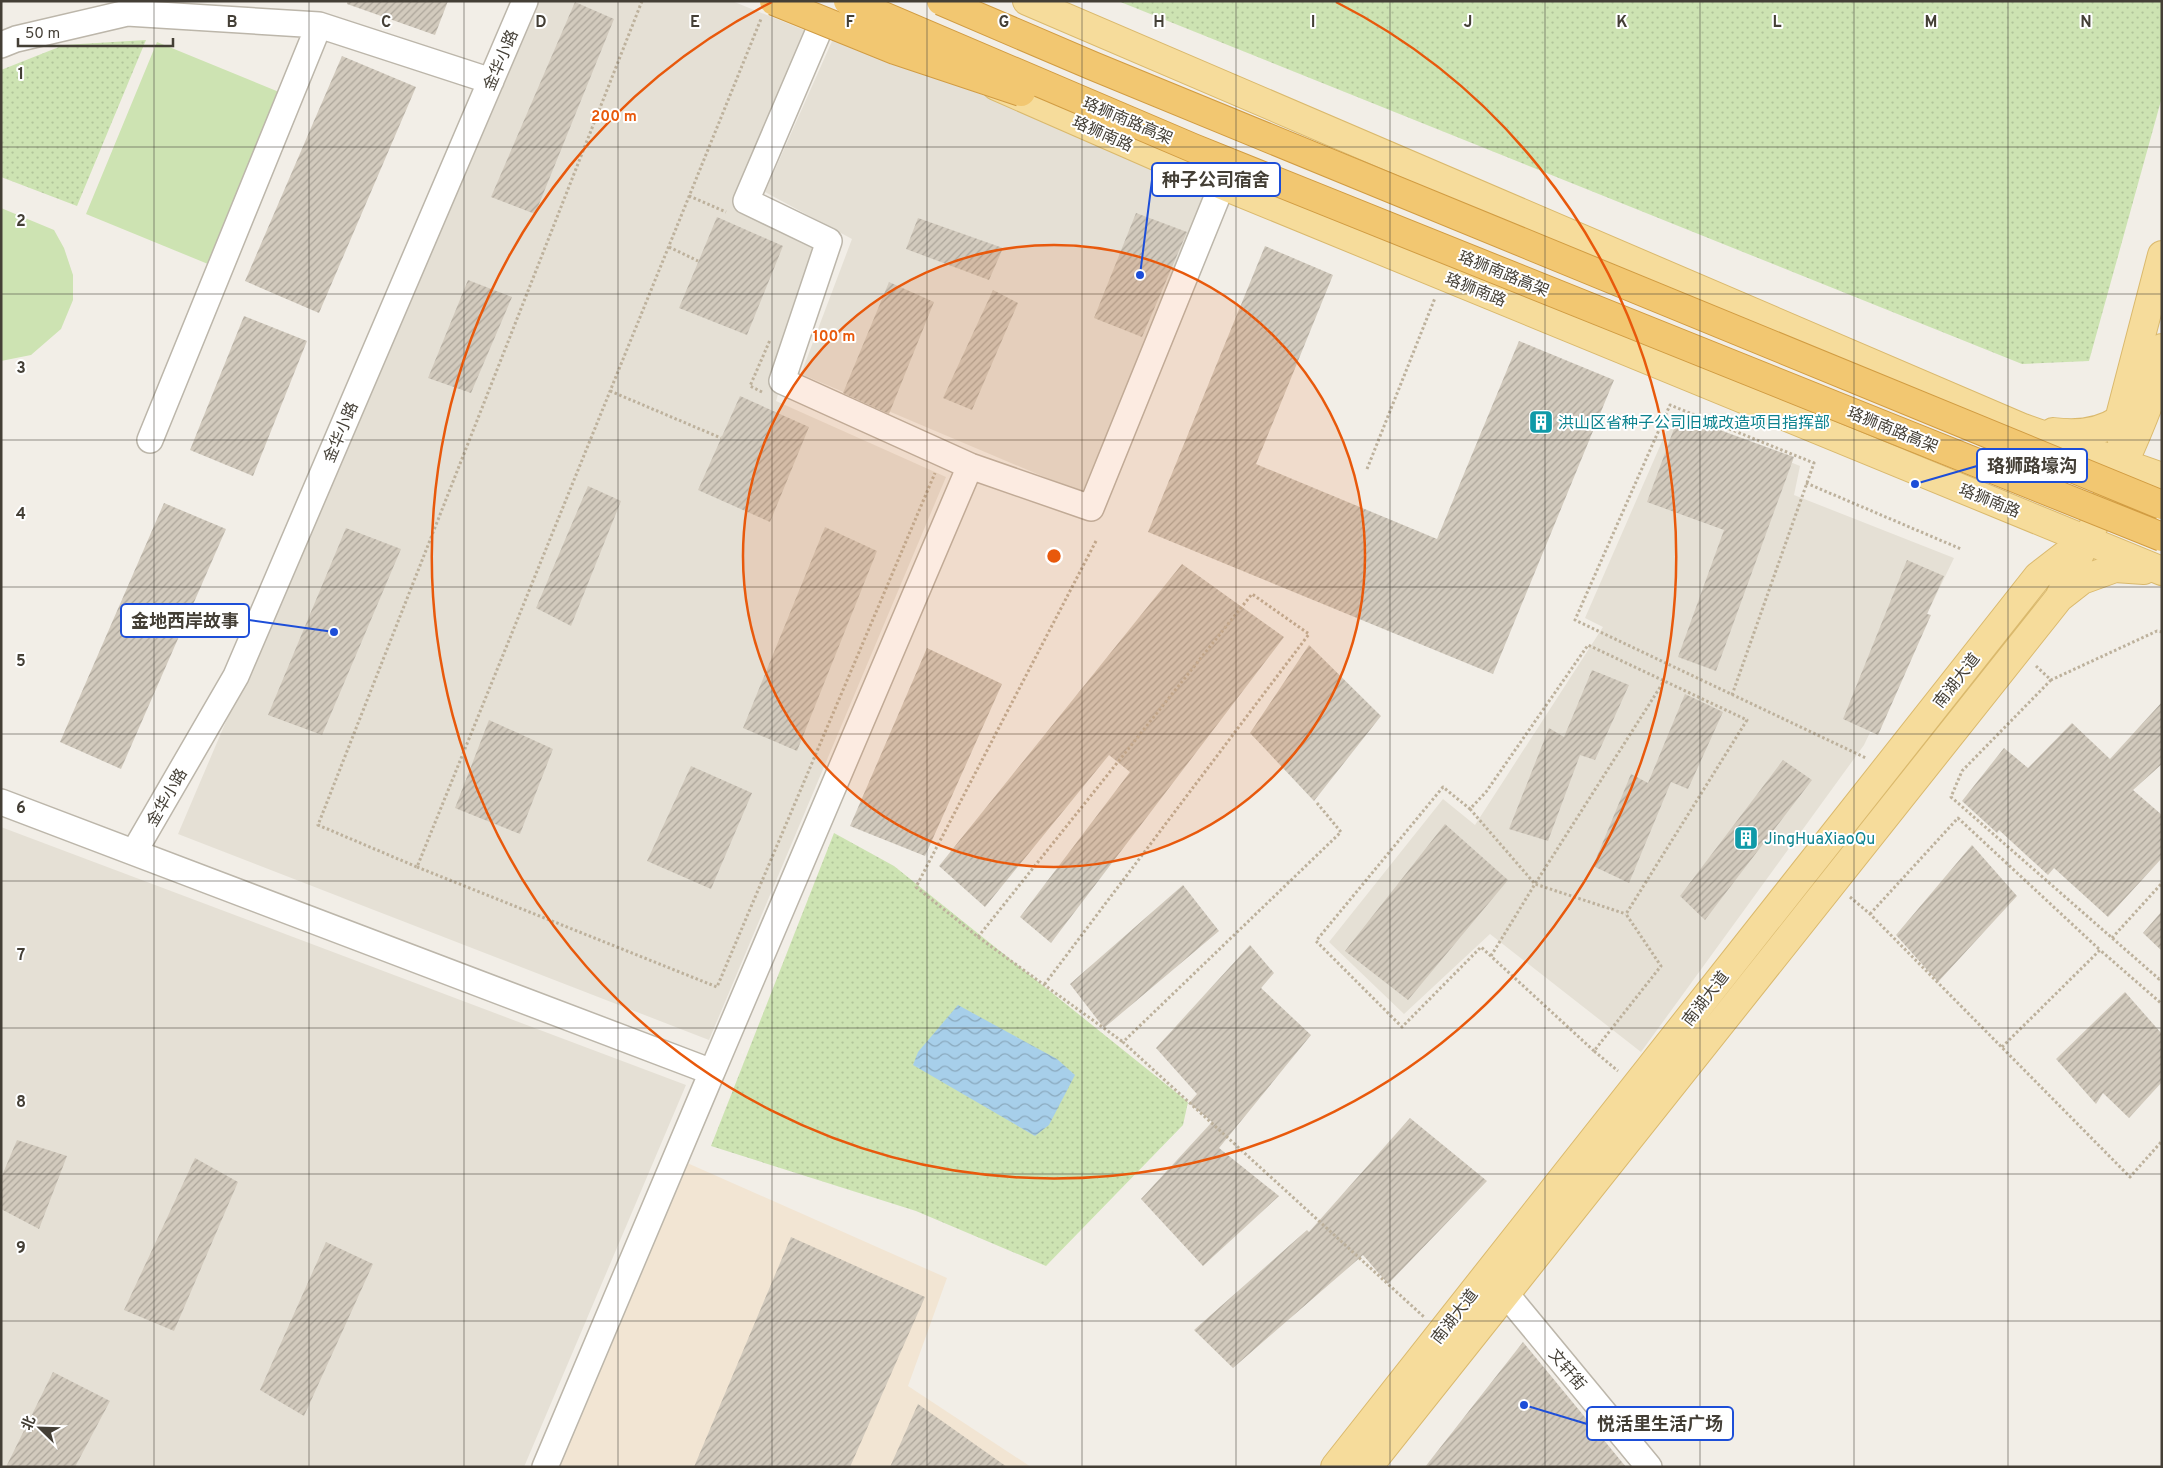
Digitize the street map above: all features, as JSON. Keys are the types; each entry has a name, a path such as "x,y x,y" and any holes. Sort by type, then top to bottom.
{"highway":[{"name":"珞狮南路高架","path":"848,1 1193,148 2162,537"},
{"name":"珞狮南路高架","path":"941,1 1093,66 2162,505"},
{"path":"768,9 823,21 895,50 1193,148"}],"main road":[{"name":"珞狮南路","path":"794,1 1020,96 1222,185 2162,571"},
{"path":"1027,1 2023,428 2162,477"},
{"path":"2125,463 2119,420 2162,255"},
{"name":"南湖大道","path":"1368,1467 2059,598 2085,540 2125,463 2150,398 2162,348"},
{"path":"2023,428 2083,433 2110,426 2119,420"},
{"path":"2022,513 2042,529 2047,539 2048,554 2038,576"},
{"name":"南湖大道","path":"1334,1467 2038,576 2085,540"},
{"path":"2059,598 2082,580 2115,568 2162,571"}],"street":[{"name":"金华小路","path":"134,852 236,676 526,1"},
{"path":"1,45 16,39 127,13 319,25 491,81"},
{"path":"823,21 746,202 829,241 782,381 970,466 1091,508 1222,185"},
{"path":"150,440 319,25"},
{"path":"545,1467 970,466"},
{"path":"1,802 712,1072"},
{"name":"文轩街","path":"1506,1294 1649,1467"}],"path":[{"path":"642,1 318,824 417,867 717,987 936,471 927,467"},
{"path":"417,867 610,391 768,9"},
{"path":"690,196 732,215"},
{"path":"669,247 698,261"},
{"path":"1367,469 1444,276"},
{"path":"768,394 750,386 773,332"},
{"path":"610,391 722,438"},
{"path":"1732,695 1814,463 1670,405 1576,620 1732,695 1886,768"},
{"path":"1806,483 1961,549"},
{"path":"1096,541 916,887 978,937 1123,1042 1441,1332"},
{"path":"978,937 1252,594 1309,634 1044,985"},
{"path":"2162,632 2157,631 2051,680 1962,771 1951,797 2159,979 2162,976"},
{"path":"1470,809 1486,792 1588,645 1747,720 1626,914"},
{"path":"2018,650 2051,680"},
{"path":"1491,956 1664,681"},
{"path":"1594,1051 1661,966 1626,914 1535,884 1470,809 1443,788 1316,941 1402,1027 1481,947 1594,1051 1636,1085"},
{"path":"1123,1042 1341,832 1317,803"},
{"path":"1870,914 1958,818 2100,950 2162,1004"},
{"path":"1833,882 1870,914 2130,1177 2162,1141"},
{"path":"2112,938 2162,883"},
{"path":"2002,1047 2100,950"}],"shaded area":[{"path":"533,1 732,1 809,32 743,207 823,245 776,401 946,477 709,1040 178,834"},
{"path":"833,39 1213,181 1082,493 801,374 852,239 765,192"},
{"path":"1674,414 1800,466 1794,495 1954,558 1864,745 1641,1052 1490,934 1404,1014 1329,942 1443,799 1475,825 1603,627 1585,618"},
{"path":"1,827 686,1085 524,1467 1,1467"},
{"path":"676,1158 947,1278 908,1386 1031,1467 545,1467"}],"green space":[{"path":"1118,1 2162,1 2162,97 2089,361 2022,364"},
{"path":"146,40 77,206 1,177 1,70 64,45"},
{"path":"157,42 279,92 208,264 86,214"},
{"path":"1,208 54,230 64,248 73,275 73,300 61,329 31,355 1,361"},
{"path":"834,833 894,866 1188,1102 1183,1125 1046,1266 916,1211 711,1146"}],"water":[{"path":"958,1005 1057,1059 1075,1075 1049,1125 1035,1136 913,1065 918,1052"}],"building":[{"path":"347,1 448,1 435,35 347,4"},
{"path":"575,2 614,19 535,214 491,197"},
{"path":"342,56 416,87 319,313 245,281"},
{"path":"1136,213 1187,232 1142,337 1094,318"},
{"path":"717,217 783,246 747,335 679,308"},
{"path":"918,218 1003,248 989,280 906,249"},
{"name":"洪山区省种子公司旧城改造项目指挥部","path":"1265,246 1333,275 1256,464 1437,539 1519,341 1614,380 1493,674 1148,532"},
{"path":"468,280 512,297 471,393 428,378"},
{"path":"889,282 934,302 889,414 843,393"},
{"path":"993,290 1018,303 972,410 943,398"},
{"path":"244,316 307,341 253,476 190,450"},
{"path":"740,396 809,427 770,522 698,490"},
{"path":"1679,415 1794,457 1716,671 1678,657 1724,530 1647,502"},
{"path":"588,486 621,501 571,626 536,608"},
{"path":"164,503 226,529 121,769 60,742"},
{"path":"825,527 877,551 797,751 743,728"},
{"path":"346,528 401,549 322,735 268,715"},
{"path":"1907,560 1944,576 1927,614 1931,615 1878,735 1843,719"},
{"path":"1182,564 1284,637 1051,943 1020,917 1130,772 1109,755 985,907 939,866"},
{"path":"1309,645 1381,716 1314,801 1250,733"},
{"path":"927,648 1002,684 925,856 850,826"},
{"path":"1592,670 1629,685 1595,760 1580,755 1548,841 1509,829 1549,728 1564,737"},
{"path":"1685,694 1723,712 1688,789 1671,782 1629,883 1593,866 1631,774 1648,783"},
{"path":"2162,702 2162,764 2133,790 2162,815 2162,858 2108,917 2054,868 2048,875 1999,830 1997,833 1962,801 2004,748 2028,768 2072,723 2110,759"},
{"path":"489,720 553,749 520,834 455,808"},
{"name":"JingHuaXiaoQu","path":"1783,760 1812,780 1705,920 1680,896"},
{"path":"691,766 752,793 711,889 647,861"},
{"path":"1445,824 1508,880 1408,1000 1345,951"},
{"path":"1972,845 2017,896 1938,982 1896,935"},
{"path":"1183,885 1219,931 1104,1028 1070,984"},
{"path":"2162,911 2162,951 2143,933"},
{"path":"1250,945 1274,973 1261,988 1311,1035 1219,1148 1279,1196 1203,1266 1141,1199 1212,1122 1189,1103 1197,1094 1156,1048"},
{"path":"2125,992 2162,1034 2162,1082 2129,1118 2103,1093 2096,1104 2056,1059"},
{"path":"1410,1118 1487,1181 1388,1284 1363,1255 1233,1368 1194,1330 1307,1230 1309,1232"},
{"path":"17,1140 67,1156 39,1229 1,1209 1,1178"},
{"path":"195,1158 238,1182 174,1331 124,1310"},
{"path":"791,1237 925,1297 850,1467 694,1467"},
{"path":"326,1242 373,1264 304,1416 260,1390"},
{"path":"1523,1342 1626,1467 1425,1467"},
{"path":"53,1372 110,1401 75,1467 6,1467"},
{"path":"918,1404 1007,1467 890,1467"}],"place":[{"name":"种子公司宿舍","path":"1140,275"},
{"name":"洪山区省种子公司旧城改造项目指挥部","path":"1541,422"},
{"name":"珞狮路壕沟","path":"1915,484"},
{"name":"金地西岸故事","path":"334,632"},
{"name":"JingHuaXiaoQu","path":"1746,838"},
{"name":"悦活里生活广场","path":"1524,1405"}]}
